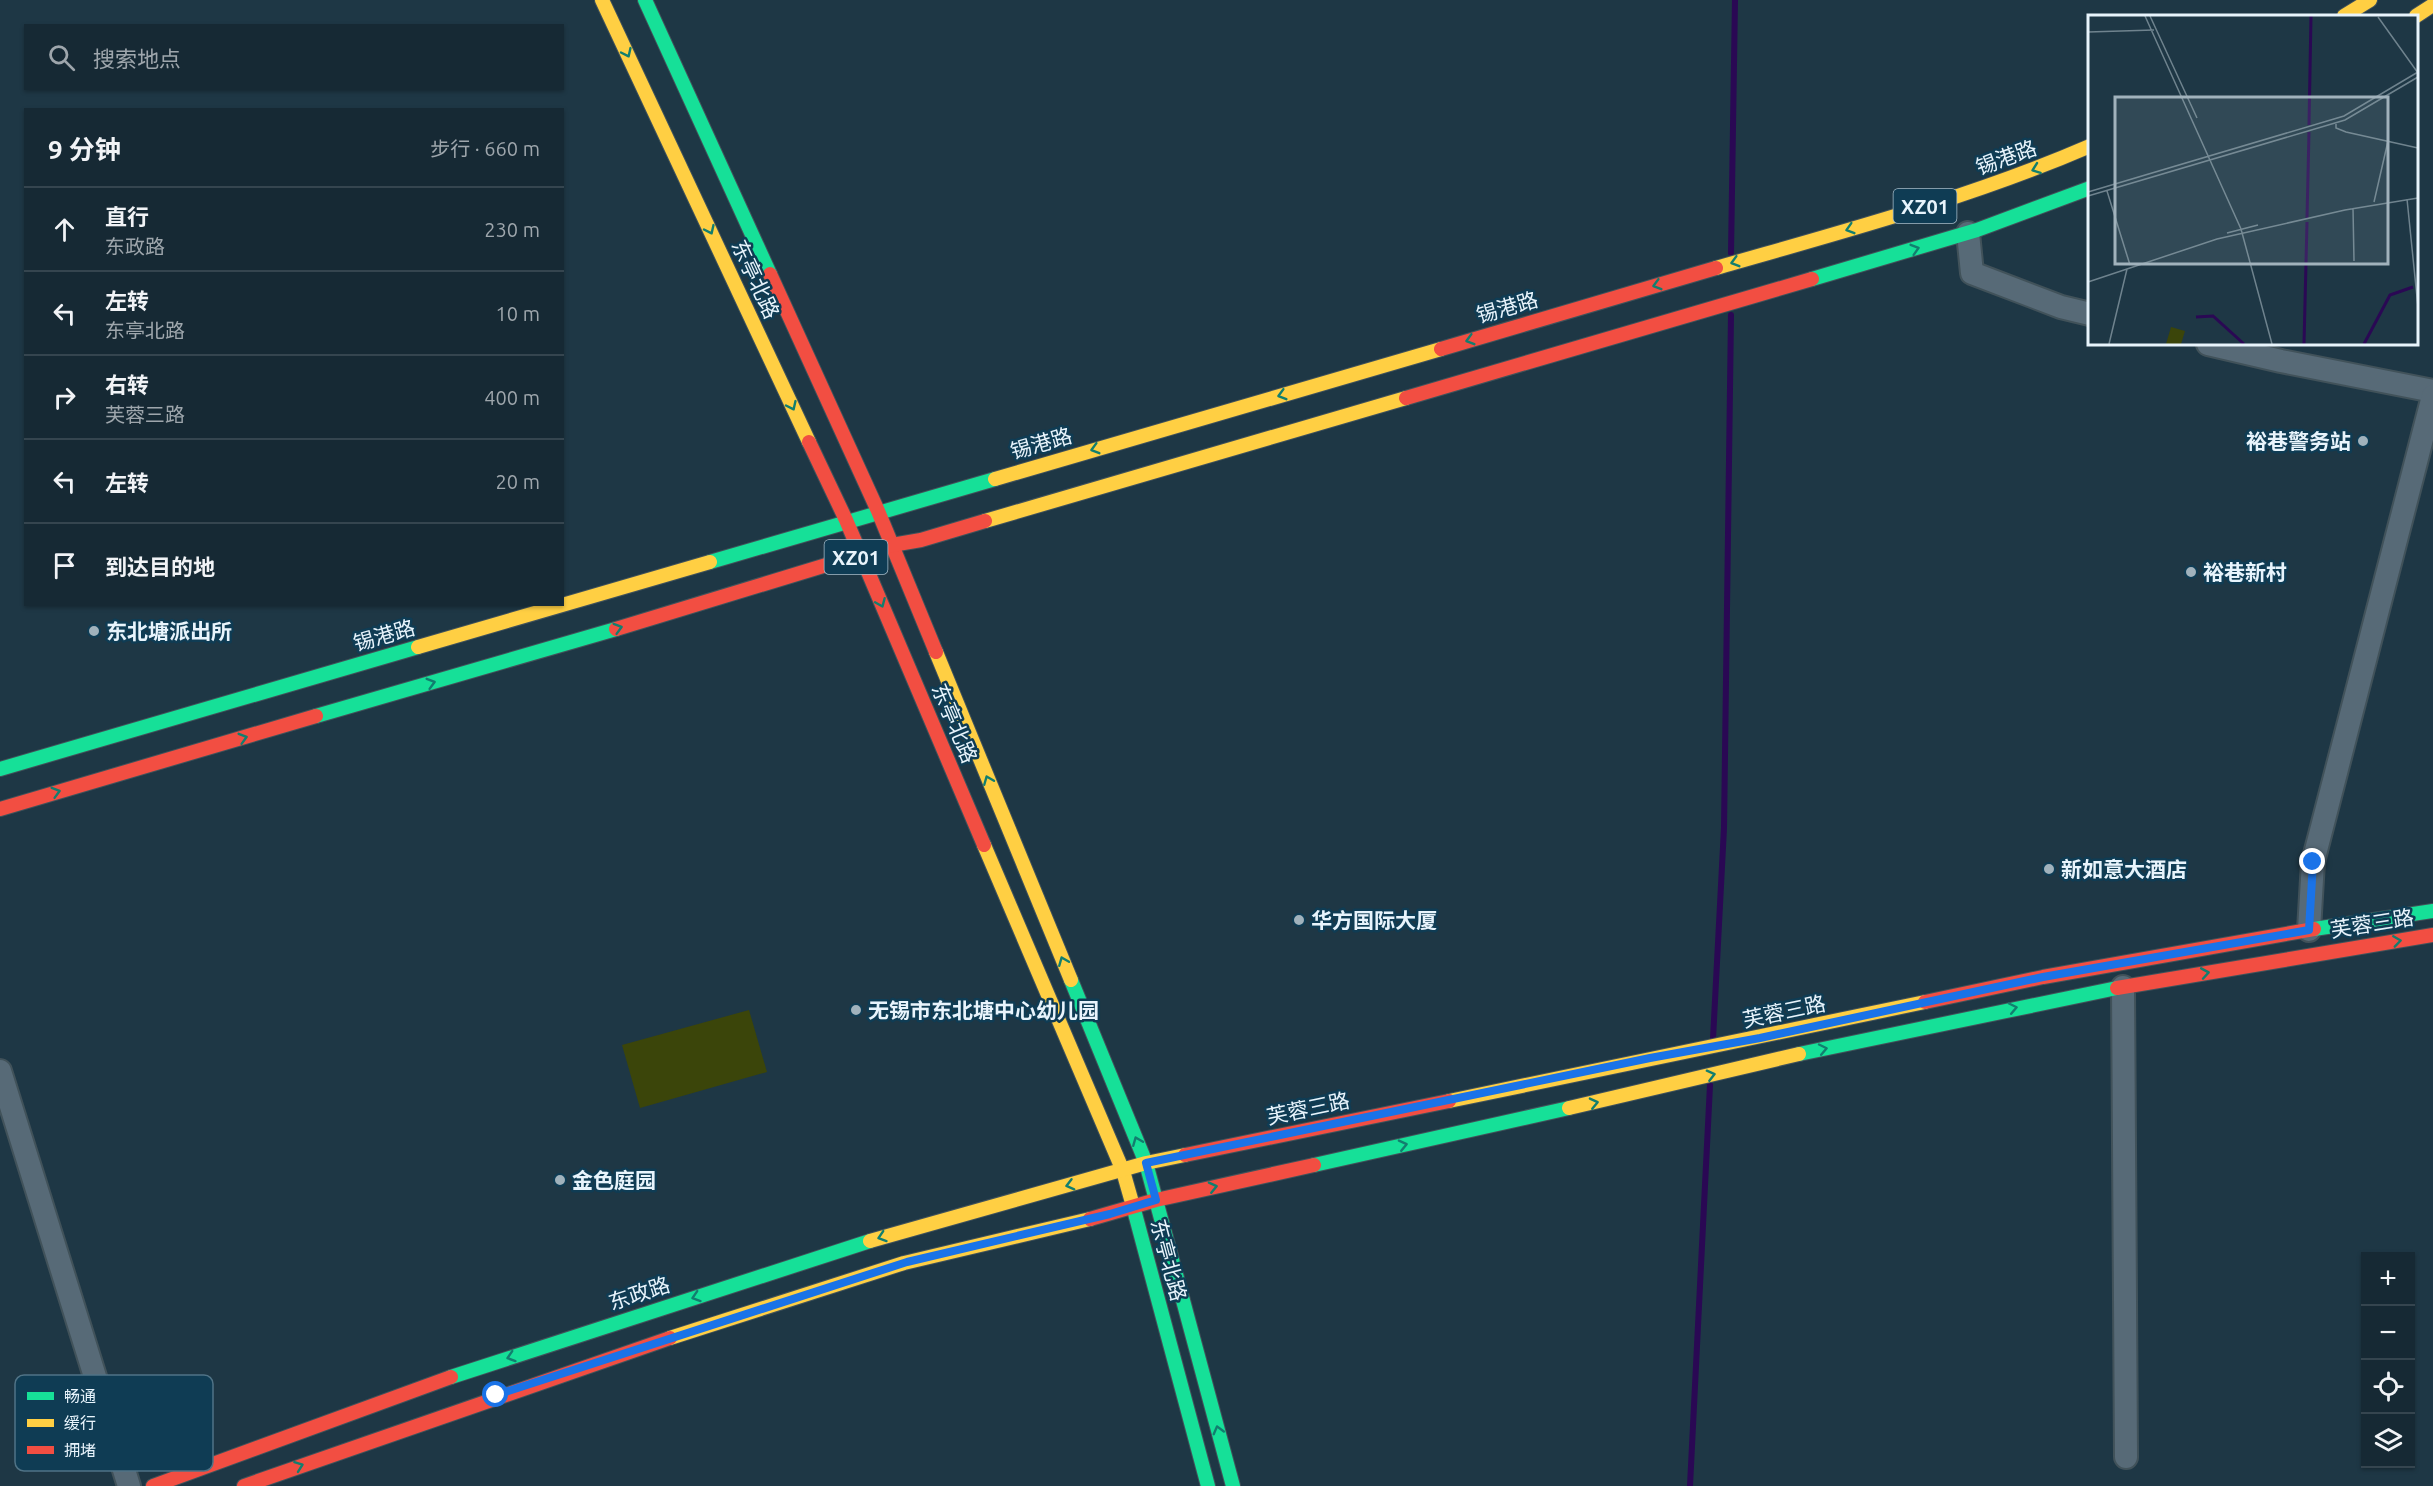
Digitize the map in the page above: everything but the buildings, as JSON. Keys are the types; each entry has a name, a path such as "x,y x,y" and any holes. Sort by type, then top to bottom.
{"main road":[{"name":"东亭北路","path":"602,0 846,520 1123,1171 1208,1486"},
{"name":"东亭北路","path":"645,0 878,511 1146,1163 1233,1486"},
{"path":"2346,15 2370,0"},
{"path":"2418,15 2433,5"},
{"name":"锡港路","path":"564,603 1956,197 2039,168 2088,147"},
{"name":"XZ01","path":"0,809 892,545 921,540 1758,296 1968,233 2053,204 2088,189"},
{"name":"锡港路","path":"0,769 554,606"},
{"name":"芙蓉三路","path":"1146,1163 1650,1058 1760,1038 2043,977 2309,930 2433,911"},
{"name":"芙蓉三路","path":"1156,1200 1657,1088 1766,1061 2048,1001 2433,935"},
{"name":"东政路","path":"213,1464 485,1365 898,1232 1146,1163"},
{"path":"244,1486 496,1395 907,1262 1133,1208 1156,1200"},
{"name":"东政路","path":"153,1486 194,1471"}],"street":[{"path":"1968,233 1972,273 2061,307 2088,314"},
{"path":"2212,345 2281,362 2433,391"},
{"path":"2309,930 2313,862 2433,396"},
{"path":"2123,987 2126,1457"},
{"path":"0,1071 94,1375"},
{"path":"124,1471 129,1486"}],"green space":[{"path":"749,1010 767,1072 640,1108 622,1045"}],"waterway":[{"path":"1731,253 1735,0"},
{"path":"1713,1039 1724,828 1731,315"},
{"path":"1690,1486 1710,1085"}],"traffic: fast":[{"path":"645,0 770,274"},
{"path":"1812,279 1977,230 2088,189"},
{"path":"710,562 995,479"},
{"path":"316,716 616,629"},
{"path":"0,769 418,647"},
{"path":"2314,929 2433,911"},
{"path":"1071,980 1146,1163 1233,1486"},
{"path":"1799,1054 2117,988"},
{"path":"1314,1165 1569,1108"},
{"path":"1133,1206 1208,1486"},
{"path":"451,1377 870,1241"}],"traffic: slow":[{"path":"602,0 809,442"},
{"path":"2346,15 2370,0"},
{"path":"2418,15 2433,5"},
{"path":"1716,268 1952,198 2045,165 2088,147"},
{"path":"995,479 1441,349"},
{"path":"985,521 1406,398"},
{"path":"564,604 710,562"},
{"path":"418,647 559,606"},
{"path":"936,652 1071,980"},
{"path":"984,845 1123,1171 1133,1206"},
{"path":"1449,1101 1925,1002"},
{"path":"1569,1108 1799,1054"},
{"path":"870,1241 1146,1163 1185,1155"},
{"path":"670,1338 904,1263 1090,1219"}],"traffic: jam":[{"path":"1441,349 1716,268"},
{"path":"770,274 878,511 936,652"},
{"path":"1406,398 1812,279"},
{"path":"809,442 846,520 984,845"},
{"path":"616,629 892,545 921,540 985,521"},
{"path":"0,809 316,716"},
{"path":"1925,1002 2043,977 2314,929"},
{"path":"2117,988 2433,935"},
{"path":"1185,1155 1449,1101"},
{"path":"1090,1219 1156,1200 1314,1165"},
{"path":"244,1486 670,1338"},
{"path":"213,1464 451,1377"},
{"path":"153,1486 194,1471"}],"place":[{"name":"裕巷警务站","path":"2363,441"},
{"name":"裕巷新村","path":"2191,572"},
{"name":"东北塘派出所","path":"94,631"},
{"name":"新如意大酒店","path":"2049,869"},
{"name":"华方国际大厦","path":"1299,920"},
{"name":"无锡市东北塘中心幼儿园","path":"856,1010"},
{"name":"金色庭园","path":"560,1180"}],"route":[{"path":"496,1395 907,1262 1110,1214 1156,1200 1146,1163 1650,1058 1760,1038 2043,977 2309,930 2313,862"}]}
